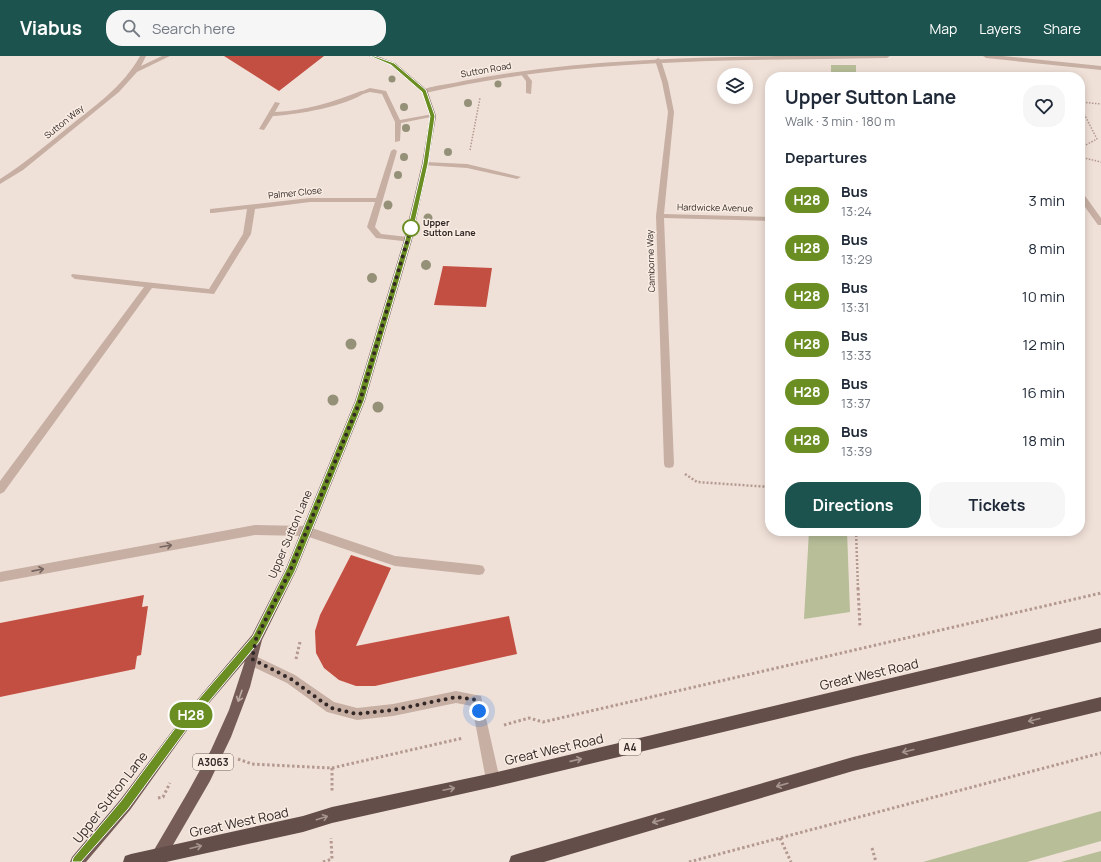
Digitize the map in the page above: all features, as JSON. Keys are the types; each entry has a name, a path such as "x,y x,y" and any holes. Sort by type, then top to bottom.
{"highway":[{"name":"Great West Road","path":"131,862 156,859 236,838 303,824 332,815 493,780 1101,635"},
{"path":"517,862 853,764 1101,704"}],"main road":[{"path":"372,56 397,67 425,91"},
{"name":"Upper Sutton Lane","path":"156,859 200,788 218,750 240,696 247,658 290,571 360,401 408,240 425,164 433,116 425,91"},
{"name":"Upper Sutton Lane","path":"77,862 125,805 189,718 247,658"}],"street":[{"name":"Sutton Way","path":"0,182 21,169 117,91 134,71 143,56"},
{"name":"Sutton Way","path":"134,71 167,56"},
{"name":"Sutton Road","path":"425,91 522,74 606,64 658,60 887,56"},
{"path":"986,56 1101,68"},
{"name":"Camborne Way","path":"658,60 665,82 671,112 660,216 669,464"},
{"path":"522,74 529,81 529,93"},
{"path":"272,114 296,113 320,108 370,90 384,92 398,122 397,141"},
{"path":"262,130 278,103"},
{"path":"398,122 433,116"},
{"path":"394,151 371,227 379,236 408,240"},
{"path":"425,164 467,166 517,177"},
{"name":"Palmer Close","path":"213,211 251,208 310,200 379,200"},
{"path":"1085,202 1101,223"},
{"path":"74,276 211,292 247,234 251,208"},
{"name":"Hardwicke Avenue","path":"660,216 765,219"},
{"path":"0,489 150,285"},
{"path":"0,577 256,530 306,531 395,561 479,570"},
{"path":"247,658 291,679 331,708 357,714 393,710 456,697 477,700 493,780"}],"path":[{"path":"467,166 480,98 484,94"},
{"path":"1085,102 1101,104"},
{"path":"1085,116 1096,139 1085,145"},
{"path":"1085,158 1101,162"},
{"path":"669,464 697,482 765,487"},
{"path":"856,536 860,627"},
{"path":"502,726 529,718 543,722 1101,593"},
{"path":"239,759 252,764 332,768 464,737"},
{"path":"689,862 1101,753"},
{"path":"332,768 332,785"},
{"path":"780,838 791,862"},
{"path":"323,862 332,859 331,846"},
{"path":"872,848 876,862"}],"green space":[{"path":"831,65 856,65 856,72 831,72"},
{"path":"809,536 847,536 850,612 804,619"},
{"path":"1101,811 1101,841 1027,862 923,862"},
{"path":"1101,851 1101,862 1061,862"}],"building":[{"path":"224,56 324,56 279,91"},
{"path":"443,266 492,268 486,307 434,305"},
{"path":"351,555 391,568 356,646 509,616 517,654 375,686 356,686 339,680 324,668 316,653 315,631 320,615"},
{"path":"144,595 142,607 148,606 141,655 137,656 135,669 0,697 0,623"}],"bus line":[{"name":"H28","path":"77,862 125,805 189,718 256,639 290,571 360,401 408,240 425,164 433,116 425,91 393,64 372,56"}],"place":[{"name":"Upper Sutton Lane","path":"411,228"}],"route":[{"path":"411,228 412,225 360,401 290,571 256,639 252,659 291,679 331,708 357,714 393,710 456,697 477,700 479,711"}]}
